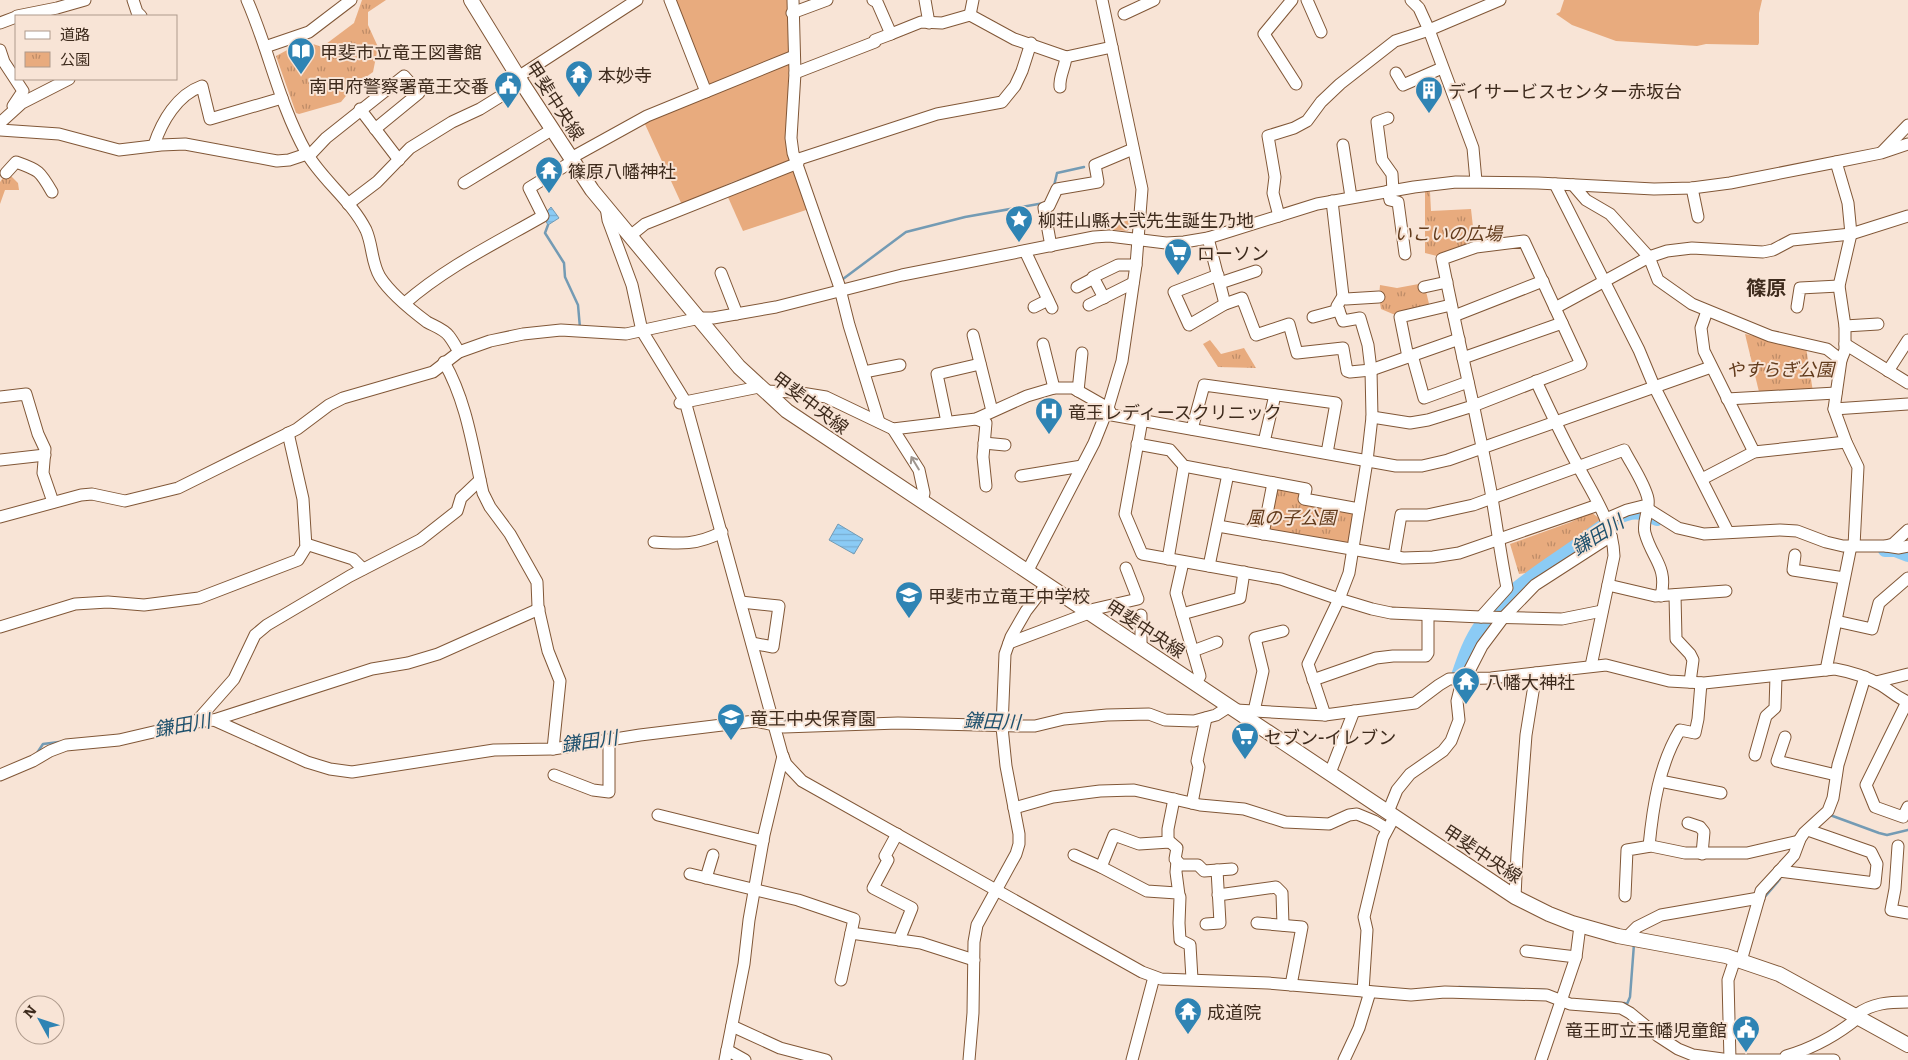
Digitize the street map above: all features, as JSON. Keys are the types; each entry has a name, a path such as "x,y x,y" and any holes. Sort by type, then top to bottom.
{"main road":[{"name":"甲斐中央線","path":"471,0 572,160 606,207 739,366 787,411 1515,896 1549,914 1580,926 1627,938 1738,960 1780,974 1908,1044"}],"street":[{"path":"20,15 55,4 85,0"},
{"path":"133,0 140,15"},
{"path":"247,0 260,28 274,79 308,155 348,204 366,231 373,263 380,278 427,322 448,334 459,352"},
{"path":"265,47 309,32 351,0"},
{"path":"348,204 377,182 410,148 452,122 480,109 637,0"},
{"path":"670,0 706,92"},
{"path":"793,0 795,73 791,138 797,161 824,237 879,422"},
{"path":"792,13 827,0"},
{"path":"874,0 877,2 891,34"},
{"path":"926,0 929,23"},
{"path":"970,15 973,0"},
{"path":"1026,572 1082,466 1108,408 1122,361 1136,265 1142,189 1102,0"},
{"path":"1124,14 1154,0"},
{"path":"1292,0 1264,34 1296,84"},
{"path":"1307,0 1321,32"},
{"path":"1411,0 1419,8 1429,30 1472,148 1476,182"},
{"path":"1278,216 1273,193 1275,177 1268,136 1294,128 1307,121 1320,102 1395,41 1429,30 1500,0"},
{"path":"795,73 875,42 875,40 908,26 921,22 942,23 970,15 1014,39 1031,43 1066,57 1112,47"},
{"path":"0,23 15,17"},
{"path":"630,236 645,224 797,161 937,114 1002,102 1015,86 1031,43"},
{"path":"0,50 4,62 15,79"},
{"path":"405,303 427,283 453,266 543,216 529,188 572,160 646,116 794,56"},
{"path":"1060,87 1060,78 1066,64 1066,57"},
{"path":"1396,73 1403,86 1442,68"},
{"path":"0,130 59,134 119,150 154,145 186,144 277,161 289,160 308,155 360,110 404,76 419,93 376,129"},
{"path":"4,118 23,91 16,80"},
{"path":"4,118 22,104 67,80"},
{"path":"154,145 160,128 176,104 185,95 202,86 210,119 282,98"},
{"path":"360,110 399,160"},
{"path":"1388,118 1377,122 1382,160 1392,174 1390,200 1398,202 1405,254"},
{"path":"1881,153 1908,125"},
{"path":"464,184 553,129"},
{"path":"0,517 80,495 92,494 125,500 178,488 297,429 342,398 433,372 459,352 490,341 523,334 561,330 626,334 700,318 713,318 776,307 902,275 1102,236 1166,243 1208,238 1332,200 1391,191 1476,182 1654,189 1692,188 1730,183 1881,153 1908,144"},
{"path":"1343,145 1351,197"},
{"path":"1051,246 1044,208 1049,206 1057,190 1098,182 1095,165 1133,149"},
{"path":"2,173 16,162 35,169 42,175 52,192"},
{"path":"1826,670 1852,546 1858,466 1846,442 1834,409 1845,344 1845,326 1839,286 1851,234 1848,203 1836,162"},
{"path":"1555,184 1728,532"},
{"path":"1573,185 1586,200 1610,214 1649,257 1658,280 1692,304 1770,336 1827,349 1841,360"},
{"path":"1692,188 1698,217"},
{"path":"1325,716 1308,664 1339,600 1349,573 1372,418 1371,370 1368,345 1360,318 1343,321 1337,306 1343,296 1332,200"},
{"path":"606,207 608,220 632,285 642,331 682,402 722,532 783,756 786,764 802,781 996,890 1154,977 1161,979 1291,985 1411,995 1445,992 1547,995 1570,1004 1621,1008 1630,1013 1653,1033 1693,1056 1730,1060 1834,1060"},
{"path":"1555,308 1649,257 1667,251 1692,248 1763,252 1772,250 1792,240 1851,234 1908,216"},
{"path":"1208,238 1225,304"},
{"path":"1372,418 1410,423 1428,420 1473,406 1581,364 1524,241 1476,247 1442,259 1446,282 1453,310 1473,406 1482,448 1492,498 1507,588 1481,617"},
{"path":"1025,250 1050,304 1034,306"},
{"path":"1076,287 1118,265 1136,265"},
{"path":"1256,270 1174,292 1189,324 1225,304 1242,298 1256,335 1288,324 1297,354 1343,348 1347,371 1350,372 1371,370 1459,339"},
{"path":"721,273 737,314"},
{"path":"1094,278 1104,298"},
{"path":"1468,382 1424,398 1400,318 1453,310 1543,281"},
{"path":"1424,287 1446,282"},
{"path":"1089,305 1133,283"},
{"path":"1797,307 1800,288 1839,286"},
{"path":"1343,296 1346,299 1379,297"},
{"path":"1313,317 1339,310"},
{"path":"1706,311 1701,328 1701,338 1711,367 1754,452"},
{"path":"1463,358 1562,323"},
{"path":"1845,326 1878,324"},
{"path":"972,335 992,411"},
{"path":"1888,371 1908,340"},
{"path":"1043,344 1054,388"},
{"path":"1845,344 1908,383"},
{"path":"1078,391 1082,353"},
{"path":"444,362 453,377 463,404 483,493 490,507 510,534 537,582 539,609 548,651 560,681 553,749"},
{"path":"947,422 937,374 980,364"},
{"path":"864,372 900,365"},
{"path":"893,429 976,419 1026,396 1054,388 1073,388 1108,408 1112,414 1396,466 1422,466 1448,460 1711,367"},
{"path":"1536,381 1554,422 1606,518 1611,536 1614,556 1591,666"},
{"path":"1192,429 1204,385 1336,403 1327,453"},
{"path":"682,402 762,389 826,397 893,429 919,470 924,493 922,502"},
{"path":"1727,399 1836,393"},
{"path":"0,397 26,394 35,426 45,450 43,473 53,502"},
{"path":"1264,442 1274,395"},
{"path":"1834,409 1908,404"},
{"path":"976,419 986,423 983,457 986,486"},
{"path":"1142,420 1125,514 1142,554 1281,579 1339,600 1372,609 1428,615 1562,619 1602,611"},
{"path":"0,627 75,604 108,602 144,605 199,598 298,560 306,544 303,499 288,433"},
{"path":"1702,479 1754,452 1846,442"},
{"path":"984,443 1005,445"},
{"path":"1138,444 1170,450 1184,466 1306,489 1304,499 1359,509"},
{"path":"1394,556 1401,515 1427,515 1473,505 1624,450 1649,501 1644,524 1645,532 1662,569 1664,585 1661,596"},
{"path":"0,460 45,454"},
{"path":"1021,476 1082,466"},
{"path":"1168,559 1184,466"},
{"path":"1210,566 1228,474"},
{"path":"196,722 234,679 255,635 267,625 363,569 420,540 457,512 461,498 480,480"},
{"path":"1263,534 1273,483"},
{"path":"1218,526 1352,550 1394,556 1433,557 1459,553 1498,541 1598,505"},
{"path":"1606,518 1643,506 1678,528 1704,534 1797,531 1826,542 1852,546 1899,548 1908,546"},
{"path":"1886,546 1893,544 1908,530"},
{"path":"654,542 689,544 708,540 722,532"},
{"path":"1344,1060 1359,1028 1366,992 1367,930 1364,917 1397,790 1410,774 1443,750 1451,741 1459,720 1457,701 1460,689 1482,646 1503,618 1535,585 1611,536"},
{"path":"306,544 353,559 363,569"},
{"path":"1795,555 1793,570 1844,578"},
{"path":"1183,562 1176,593 1200,676 1196,683"},
{"path":"1009,642 1087,612 1138,599 1126,568"},
{"path":"1182,614 1240,598 1244,572"},
{"path":"1836,621 1872,629 1879,603 1908,578"},
{"path":"970,1060 977,925 1016,854 1019,844 1002,725 1005,654 1009,642 1026,611 1046,585"},
{"path":"1608,585 1661,596 1726,591"},
{"path":"1649,846 1653,808 1669,749 1680,730 1695,733 1698,719 1693,660 1676,639 1675,595"},
{"path":"741,602 779,606 773,647 752,643"},
{"path":"0,775 33,761 50,750 66,745 119,740 196,722 214,720 372,669 408,663 438,654 539,609"},
{"path":"1141,615 1141,647"},
{"path":"1313,680 1376,658 1426,656 1428,654 1428,615"},
{"path":"1254,711 1263,671 1254,638 1283,631"},
{"path":"1193,651 1217,642"},
{"path":"214,720 307,762 340,771 361,770 494,750 553,749 718,724 755,721 784,727 898,723 1035,726 1064,719 1107,715 1149,714 1175,722 1194,721 1233,708 1325,716 1415,703 1449,679 1465,680 1606,665 1669,681 1696,683 1835,669 1865,677 1884,686 1895,697 1908,702 1866,785 1875,807 1903,817 1908,807"},
{"path":"1515,896 1526,735 1536,673"},
{"path":"1876,682 1908,674"},
{"path":"1755,755 1766,716 1775,708 1776,676"},
{"path":"1730,1060 1728,980 1738,960 1761,891 1794,855 1799,841 1808,830 1828,812 1833,798 1836,775 1846,736 1865,677"},
{"path":"1330,773 1354,711"},
{"path":"1192,803 1199,766 1197,761 1206,718"},
{"path":"1785,738 1777,761 1836,775"},
{"path":"554,775 592,790 609,792 609,740"},
{"path":"745,1060 726,1055 744,964 763,841 783,756"},
{"path":"1660,781 1721,793"},
{"path":"1014,808 1053,797 1116,789 1134,790 1192,803 1244,809 1285,822 1328,824 1349,815 1357,814 1387,829"},
{"path":"1168,842 1169,823 1174,799"},
{"path":"658,815 763,841"},
{"path":"1688,823 1700,827 1704,832 1702,854"},
{"path":"1779,871 1875,883 1877,864 1871,852 1808,830"},
{"path":"896,834 885,856 888,860 873,888 912,908 899,940"},
{"path":"1101,867 1114,835 1139,844 1170,842 1177,848 1175,859 1177,861 1176,872 1179,895 1179,934 1180,940 1190,945 1192,979"},
{"path":"1625,896 1627,850 1649,846 1685,853 1747,854 1799,841"},
{"path":"1898,846 1895,889 1891,910 1908,913"},
{"path":"1074,855 1147,891 1177,893 1179,895"},
{"path":"706,878 713,856"},
{"path":"1177,861 1181,864 1198,865 1204,871 1232,869"},
{"path":"1206,924 1220,923 1216,870"},
{"path":"690,874 798,900 854,919 841,980"},
{"path":"1218,895 1276,887 1282,893 1283,925"},
{"path":"1627,938 1637,927 1661,915 1759,898"},
{"path":"1257,923 1302,926 1291,985"},
{"path":"1541,1060 1576,957 1580,926"},
{"path":"851,933 921,943 974,960"},
{"path":"1526,951 1576,957"},
{"path":"1132,1060 1154,977"},
{"path":"1775,1060 1803,1051 1829,1039 1865,1008 1886,1002 1908,1002"},
{"path":"732,1026 780,1048 826,1060"}],"green space":[{"path":"362,0 386,0 368,12 368,25 378,47 373,72 355,85 341,102 299,114 296,113 276,56 304,41 322,47 354,23"},
{"path":"671,0 791,0 789,58 707,90"},
{"path":"1564,0 1762,0 1759,13 1759,43 1758,45 1706,44 1697,46 1616,41 1572,25 1556,14 1560,12"},
{"path":"789,61 787,143 792,161 732,182 682,205 644,122"},
{"path":"796,167 809,209 743,231 727,195"},
{"path":"7,172 18,183 19,190 5,190 0,204 0,182"},
{"name":"いこいの広場","path":"1425,191 1430,192 1431,211 1471,209 1475,245 1441,257 1425,253"},
{"path":"1136,218 1134,225 1127,231 1099,229"},
{"path":"1424,283 1430,308 1400,317 1381,309 1380,285 1397,288"},
{"name":"やすらぎ公園","path":"1745,334 1806,347 1813,392 1760,396"},
{"path":"1210,340 1221,354 1244,348 1256,368 1218,367 1203,344"},
{"name":"風の子公園","path":"1272,485 1302,491 1303,500 1358,510 1351,548 1267,533"},
{"path":"1591,512 1600,519 1594,528 1526,573 1519,574 1510,544 1571,522"}],"water":[{"path":"551,207 559,218 548,225 543,216"},
{"path":"838,524 863,539 854,554 829,540"}],"waterway":[{"path":"1054,186 1057,173 1084,167"},
{"path":"843,279 906,232 965,217 1044,203"},
{"path":"548,225 545,233 564,263 565,277 578,305 580,328"},
{"name":"鎌田川","path":"1458,676 1465,656 1478,630 1492,612 1513,591 1616,518 1631,513 1638,513 1657,519"},
{"name":"鎌田川","path":"1885,550 1895,550 1908,555"},
{"name":"鎌田川","path":"775,719 789,721"},
{"name":"鎌田川","path":"37,753 43,744 59,742"},
{"path":"1830,815 1887,835 1908,830"},
{"path":"1763,899 1780,879"},
{"path":"1624,1003 1627,1004 1630,997 1634,944"},
{"path":"1459,987 1545,990"}],"place":[{"name":"甲斐市立竜王図書館","path":"301,75"},
{"name":"本妙寺","path":"579,98"},
{"name":"南甲府警察署竜王交番","path":"508,109"},
{"name":"デイサービスセンター赤坂台","path":"1429,114"},
{"name":"篠原八幡神社","path":"549,194"},
{"name":"柳荘山縣大弐先生誕生乃地","path":"1019,243"},
{"name":"ローソン","path":"1178,276"},
{"name":"竜王レディースクリニック","path":"1049,435"},
{"name":"甲斐市立竜王中学校","path":"909,619"},
{"name":"八幡大神社","path":"1466,705"},
{"name":"竜王中央保育園","path":"731,741"},
{"name":"セブン-イレブン","path":"1245,760"},
{"name":"成道院","path":"1188,1035"},
{"name":"竜王町立玉幡児童館","path":"1746,1053"}],"district":[{"name":"篠原","path":"1766,286"}]}
